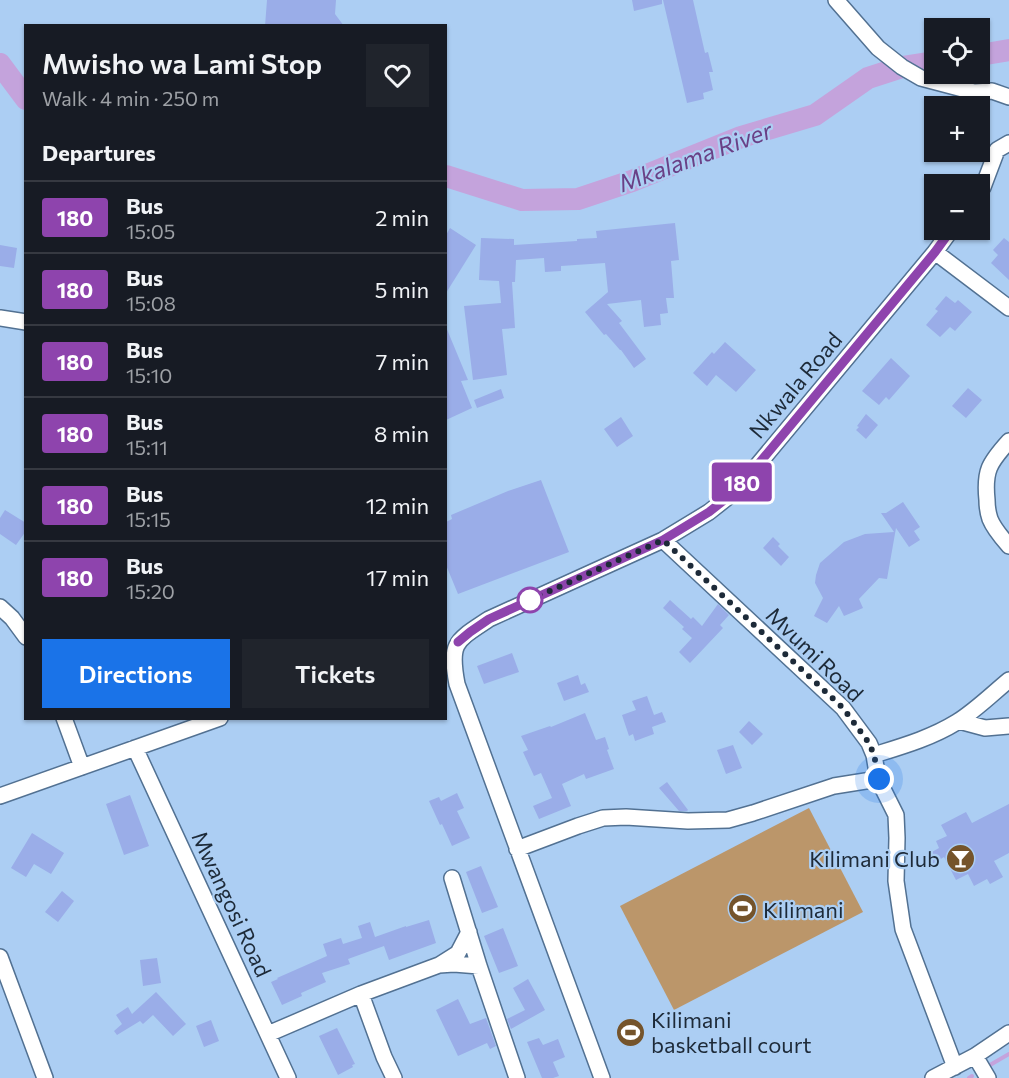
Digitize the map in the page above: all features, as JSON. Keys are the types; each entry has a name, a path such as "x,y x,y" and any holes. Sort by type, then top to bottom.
{"street":[{"path":"836,0 878,48 902,67 921,78 974,92 992,91 1009,97"},
{"path":"988,174 997,150 1009,143"},
{"name":"Nkwala Road","path":"453,645 489,619 663,540 709,512 728,497 751,473 944,240"},
{"path":"935,252 1009,308"},
{"path":"0,318 24,322"},
{"path":"1009,441 989,467 985,482 990,520 1009,546"},
{"name":"Mvumi Road","path":"663,540 843,708 869,743 879,779 896,815 896,881 903,929 955,1067"},
{"path":"0,607 24,634"},
{"path":"453,645 453,663 457,684 602,1078"},
{"path":"874,755 936,734 959,721 1009,680"},
{"path":"65,720 82,767"},
{"path":"0,796 214,720"},
{"path":"959,721 986,728 1009,726"},
{"name":"Mwangosi Road","path":"135,748 288,1078"},
{"path":"517,849 603,818 728,820 834,786 879,779"},
{"path":"452,878 517,1078"},
{"path":"268,1034 361,994 439,965 458,952 469,932"},
{"path":"0,957 45,1078"},
{"path":"439,965 479,966"},
{"path":"361,994 394,1078"},
{"path":"933,1078 975,1056 1009,1033"},
{"path":"975,1056 988,1078"}],"shaded area":[{"name":"Kilimani","path":"809,808 863,912 674,1010 620,906"}],"building":[{"path":"267,0 336,0 335,14 342,24 265,24"},
{"path":"632,0 662,0 662,4 634,11"},
{"path":"663,0 693,0 705,53 708,52 713,72 709,72 713,90 703,93 704,99 687,103"},
{"path":"675,223 679,260 671,261 674,298 666,298 668,313 660,314 661,325 644,327 641,300 607,304 622,321 619,323 646,359 634,368 621,350 606,334 604,335 585,312 608,292 605,263 561,266 561,271 545,272 544,258 516,260 515,282 512,282 515,328 502,329 507,375 473,380 464,306 501,303 499,281 479,280 481,238 514,239 514,245 577,241 577,239 597,238 596,231"},
{"path":"450,228 476,245 447,291 447,233"},
{"path":"1004,238 1009,242 1009,280 991,263 998,255 993,250"},
{"path":"0,245 17,248 14,268 0,266"},
{"path":"946,296 955,303 958,300 972,312 955,331 950,327 940,337 926,325 938,311 935,309"},
{"path":"447,329 468,380 461,381 472,408 447,420"},
{"path":"725,342 756,370 736,392 716,375 707,386 693,373 712,352 714,354"},
{"path":"891,358 910,376 889,400 886,397 879,405 862,391"},
{"path":"968,388 982,400 966,418 952,406"},
{"path":"501,389 504,398 477,408 474,400"},
{"path":"866,414 878,425 866,439 856,430"},
{"path":"621,417 633,436 617,447 604,429"},
{"path":"541,480 569,552 458,594 447,567 447,522 452,519 451,515"},
{"path":"903,502 920,527 914,531 920,540 909,547 896,528 887,579 879,578 859,599 863,608 844,616 839,606 827,623 814,616 823,598 815,583 820,563 844,542 865,534 894,532 881,513 886,513"},
{"path":"5,510 24,522 24,534 16,545 0,534 0,518"},
{"path":"773,537 789,557 781,566 763,548"},
{"path":"670,600 702,626 718,604 729,615 720,625 723,628 690,663 679,652 692,638 682,629 684,627 663,608"},
{"path":"512,653 519,672 484,684 477,666"},
{"path":"578,675 581,685 585,683 589,692 564,701 557,683"},
{"path":"647,696 654,715 662,712 666,722 652,727 654,734 635,741 633,734 629,736 622,715 636,710 632,701"},
{"path":"585,713 596,740 605,737 614,769 586,779 584,774 562,784 571,806 539,819 533,806 552,798 541,773 534,776 523,752 528,750 521,736"},
{"path":"749,721 763,734 752,745 739,732"},
{"path":"733,745 742,768 726,774 717,750"},
{"path":"667,782 687,811 679,811 659,788"},
{"path":"457,793 464,808 457,811 470,838 452,846 429,801 439,797 441,801"},
{"path":"130,795 149,846 124,855 106,804"},
{"path":"1009,804 1009,853 994,861 1003,877 990,884 987,879 974,886 968,874 956,880 944,857 931,865 925,856 939,848 936,841 947,836 941,825 966,812 972,823"},
{"path":"32,833 64,853 51,874 34,864 26,877 11,868"},
{"path":"481,866 498,907 482,913 466,872"},
{"path":"62,891 74,901 58,922 45,912"},
{"path":"429,920 436,943 389,960 384,946 348,959 350,964 322,973 326,982 301,993 302,996 282,1005 271,982 327,956 323,944 341,938 343,944 362,938 358,926 370,922 375,937"},
{"path":"503,928 518,966 499,973 484,936"},
{"path":"157,958 161,983 143,986 140,960"},
{"path":"528,979 545,1010 511,1029 507,1019 525,1010 513,988"},
{"path":"156,992 186,1024 173,1036 153,1015 143,1024 140,1021 117,1035 114,1031 122,1024 116,1015 128,1007 132,1014"},
{"path":"458,999 470,1024 486,1018 496,1046 490,1049 487,1043 458,1056 436,1010"},
{"path":"211,1020 219,1041 204,1047 196,1026"},
{"path":"337,1028 355,1064 338,1075 319,1036"},
{"path":"539,1038 543,1045 558,1039 565,1057 553,1062 559,1076 542,1078 527,1042"}],"waterway":[{"name":"Mkalama River","path":"990,53 1009,50"},
{"name":"Mkalama River","path":"0,64 24,96"},
{"name":"Mkalama River","path":"447,176 522,200 578,199 632,181 741,137 815,115 868,78 902,67 924,64"},
{"path":"990,1065 1009,1054"}],"bus line":[{"name":"180","path":"458,642 489,619 663,540 709,512 728,497 751,473 944,240"}],"place":[{"name":"Kilimani Club","path":"961,858"},
{"name":"Kilimani","path":"742,909"},
{"name":"Kilimani basketball court","path":"630,1032"}],"route":[{"path":"530,600 663,540 843,708 869,743 879,779"}]}
